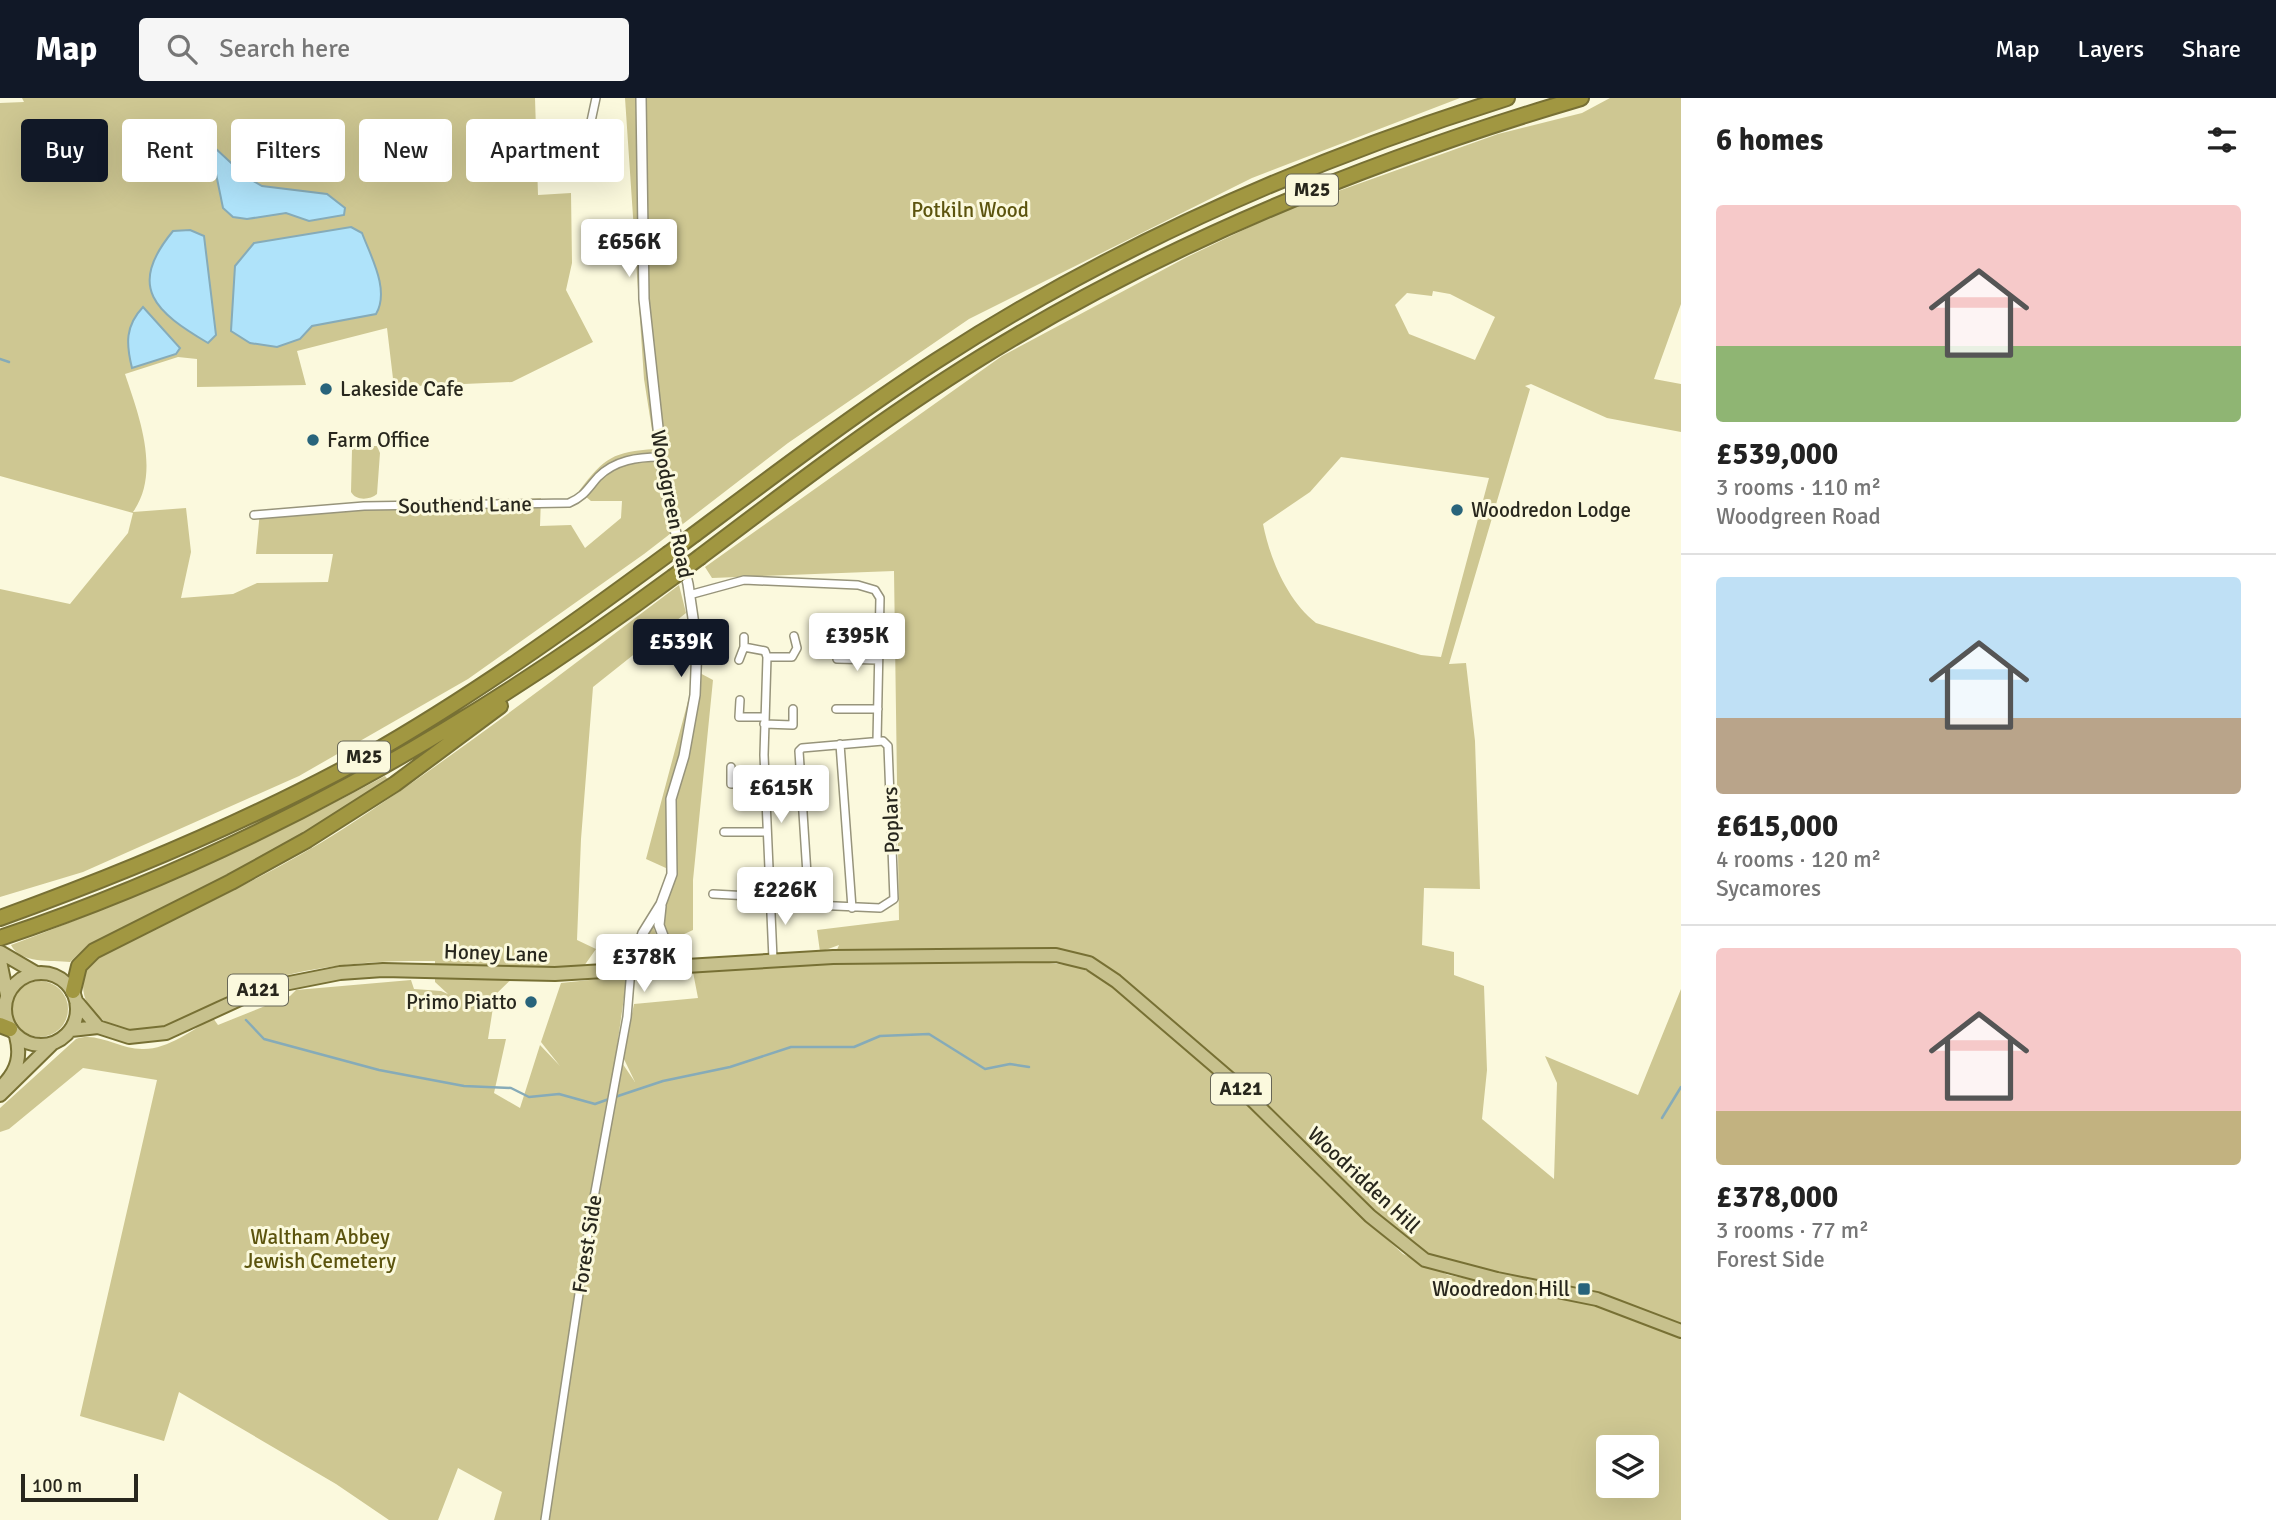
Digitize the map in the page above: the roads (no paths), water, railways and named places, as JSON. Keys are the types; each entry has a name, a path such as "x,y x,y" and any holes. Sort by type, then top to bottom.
{"highway":[{"name":"M25","path":"0,918 187,845 365,757 509,668 928,367 1084,274 1190,220 1310,168 1507,98"},
{"name":"M25","path":"0,938 151,882 269,828 385,768 532,677 837,455 944,381 1123,277 1239,220 1330,183 1441,142 1581,98"},
{"name":"M25","path":"74,996 79,966 94,951 231,882 353,812 473,729 532,677"},
{"name":"M25","path":"0,909 32,906"}],"main road":[{"path":"0,952 36,973 55,976 98,1027"},
{"name":"Honey Lane","path":"71,1030 98,1027 129,1037 166,1033 264,988 340,973 383,970 548,975 773,960 1056,955 1074,958"},
{"name":"Woodridden Hill","path":"1074,958 1089,963 1116,981 1201,1053 1270,1116 1370,1216 1425,1260 1497,1279 1597,1299 1681,1331"},
{"path":"0,961 7,995 5,1013 18,1062 10,1077 0,1087"},
{"path":"7,995 19,980 36,973"},
{"path":"0,1095 71,1030 76,1017 74,996"},
{"path":"9,1030 32,1045 54,1043"}],"street":[{"path":"592,119 596,98"},
{"name":"Woodgreen Road","path":"642,98 644,299 660,457 697,645 695,695 684,756 671,799 674,860 661,904 659,925 674,965"},
{"name":"Southend Lane","path":"254,515 364,506 569,503 582,498 600,475 619,464 634,457 660,457"},
{"path":"689,595 744,580 858,584 875,590 880,598 877,741 802,748 799,751 809,905"},
{"path":"767,657 792,657 797,648 794,636"},
{"path":"739,660 744,647 744,637"},
{"path":"744,647 765,651 767,657 764,755 773,960"},
{"path":"837,659 878,660"},
{"path":"740,700 740,717 793,725 793,709"},
{"path":"836,709 878,709"},
{"name":"Poplars","path":"852,908 880,908 894,898 888,746 883,741 877,741"},
{"path":"713,894 852,908 840,744"},
{"path":"731,767 731,784 766,783"},
{"path":"724,832 767,832"},
{"name":"Woodgreen Road","path":"631,969 642,933 661,904"},
{"name":"Forest Side","path":"545,1520 591,1214 627,1017 631,969"}],"water":[{"path":"217,150 231,163 231,182 255,182 262,186 327,194 345,208 344,215 309,221 286,213 247,219 233,217 223,208 217,179"},
{"path":"351,227 362,233 378,274 381,295 376,314 312,326 300,339 277,347 250,343 231,331 235,266 254,243"},
{"path":"190,230 204,236 216,335 208,343 162,309 153,297 150,283 151,268 173,231"},
{"path":"143,307 180,348 176,354 132,368 128,336 133,321"}],"waterway":[{"path":"0,359 9,362"},
{"path":"246,1020 264,1039 379,1070 464,1086 511,1088 529,1097 559,1094 595,1104 609,1099"},
{"path":"615,1097 663,1081 730,1067 791,1047 854,1047 880,1036 929,1034 985,1069 1010,1064 1029,1067"},
{"path":"1662,1118 1681,1087"}],"place":[{"name":"Lakeside Cafe","path":"326,389"},
{"name":"Farm Office","path":"313,440"},
{"name":"Woodredon Lodge","path":"1457,510"},
{"name":"Primo Piatto","path":"531,1002"},
{"name":"Woodredon Hill","path":"1584,1289"}],"park label":[{"name":"Potkiln Wood","path":"970,210"},
{"name":"Waltham Abbey Jewish Cemetery","path":"320,1249"}]}
